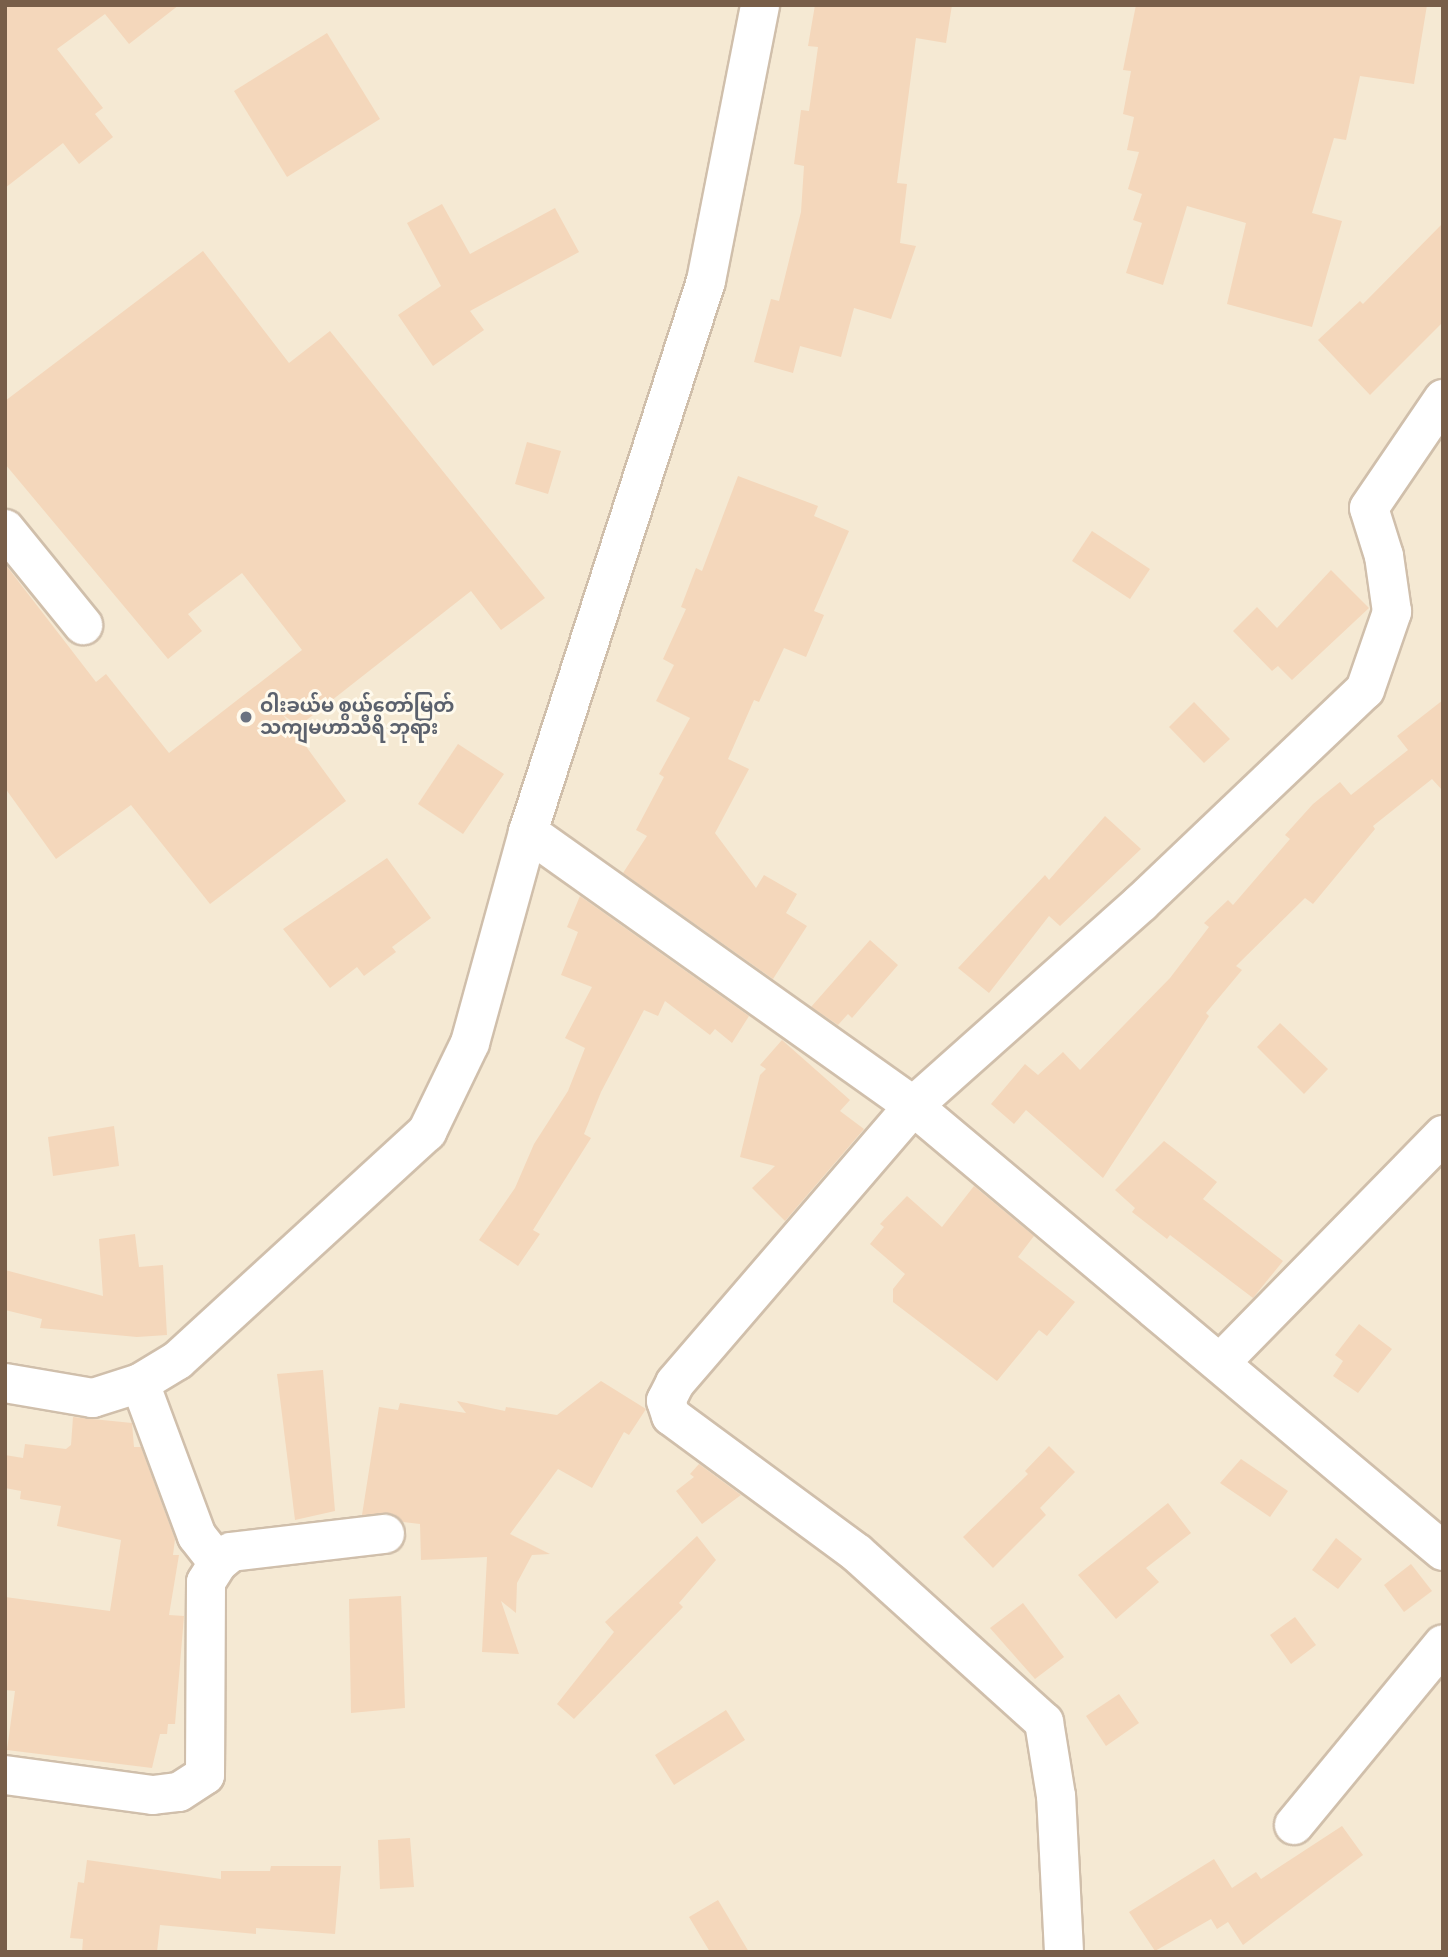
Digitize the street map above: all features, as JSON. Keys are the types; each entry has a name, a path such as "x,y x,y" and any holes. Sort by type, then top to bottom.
{"street":[{"path":"5,1383 93,1398 140,1383 178,1360 427,1132 470,1043 528,832 706,281 761,5"},
{"path":"1064,1952 1056,1796 1044,1722 857,1553 671,1416 666,1401 675,1383 913,1106 1142,903 1365,690 1392,612 1384,556 1368,508 1443,399"},
{"path":"5,529 83,625"},
{"path":"528,832 913,1106 1443,1551"},
{"path":"1221,1362 1443,1135"},
{"path":"140,1383 197,1536 218,1563"},
{"path":"5,1775 153,1796 178,1792 205,1774 206,1582 218,1563 231,1552 384,1534"},
{"path":"1294,1825 1443,1644"}],"shaded area":[{"path":"5,5 1443,5 1443,1952 5,1952"}],"building":[{"path":"5,5 179,5 129,44 105,14 57,49 103,108 95,114 113,137 79,164 63,143 5,188"},
{"path":"815,5 952,5 946,43 916,38 897,183 907,184 900,243 916,246 891,319 854,308 841,357 800,346 793,373 754,362 771,299 779,301 801,212 804,166 794,164 801,110 809,111 818,47 808,46"},
{"path":"1136,5 1427,5 1414,84 1360,76 1346,140 1334,138 1312,213 1342,221 1312,327 1227,304 1246,223 1187,206 1163,285 1126,273 1142,223 1133,220 1142,194 1128,189 1139,152 1127,150 1134,117 1123,114 1131,71 1123,70"},
{"path":"327,33 380,119 287,177 234,91"},
{"path":"442,204 470,254 555,208 579,252 470,311 484,330 433,366 398,315 441,286 407,223"},
{"path":"1443,223 1443,322 1370,395 1318,340 1360,301 1363,304"},
{"path":"203,251 289,363 330,331 545,598 501,630 471,591 299,726 283,715 346,801 210,904 131,805 56,859 5,788 5,564 96,682 106,674 169,753 302,650 242,573 188,614 202,631 168,659 5,464 5,401"},
{"path":"527,442 561,451 548,494 515,484"},
{"path":"738,476 818,506 814,516 849,531 814,611 824,615 806,657 784,648 759,702 754,700 728,759 749,769 715,833 756,888 764,875 797,894 786,913 807,926 773,979 623,873 647,836 636,830 664,777 659,774 690,718 656,701 674,665 663,659 686,609 681,607 696,568 702,571"},
{"path":"1092,531 1150,569 1130,599 1072,561"},
{"path":"1331,570 1369,608 1292,680 1278,666 1272,671 1233,631 1257,607 1277,628"},
{"path":"1443,700 1443,791 1432,779 1373,826 1375,829 1313,904 1305,898 1236,966 1242,970 1206,1013 1209,1016 1103,1178 1026,1110 1014,1124 991,1104 1025,1064 1038,1075 1063,1052 1080,1070 1170,978 1209,927 1204,923 1228,900 1233,905 1290,839 1285,835 1313,804 1340,782 1351,795 1408,750 1397,736"},
{"path":"1194,702 1230,739 1204,763 1169,727"},
{"path":"458,744 504,774 463,834 418,804"},
{"path":"1105,816 1141,849 1060,926 1049,916 989,993 958,968 1045,875 1049,880"},
{"path":"387,858 431,918 392,947 396,952 364,976 357,967 330,988 283,929"},
{"path":"580,896 749,1016 732,1043 715,1029 710,1035 665,1001 658,1016 644,1010 601,1092 584,1134 591,1138 533,1230 540,1234 518,1266 479,1240 515,1188 534,1144 568,1091 585,1048 565,1038 592,987 561,975 578,932 567,927"},
{"path":"870,940 898,965 852,1018 848,1014 838,1025 811,1007"},
{"path":"1280,1023 1328,1069 1304,1094 1257,1047"},
{"path":"782,1040 850,1100 840,1111 864,1129 785,1221 752,1188 775,1166 740,1157 760,1075 766,1069 760,1065"},
{"path":"114,1126 119,1166 53,1176 48,1137"},
{"path":"1164,1141 1217,1182 1203,1199 1283,1261 1253,1298 1170,1235 1167,1239 1132,1212 1135,1208 1115,1190"},
{"path":"974,1186 1034,1236 1018,1257 1075,1302 1047,1336 1039,1330 997,1381 893,1302 893,1289 905,1274 870,1244 884,1227 880,1224 907,1196 942,1227"},
{"path":"135,1234 139,1267 163,1265 167,1335 137,1337 40,1328 42,1319 5,1310 5,1270 103,1296 99,1239"},
{"path":"1359,1324 1392,1349 1358,1393 1333,1376 1343,1361 1335,1355"},
{"path":"323,1370 335,1511 295,1520 277,1374"},
{"path":"601,1381 646,1409 629,1435 624,1432 592,1488 558,1469 510,1534 550,1554 532,1555 517,1583 516,1613 501,1601 519,1654 482,1652 487,1557 421,1560 420,1524 403,1522 393,1514 362,1515 379,1407 398,1410 400,1403 466,1413 457,1401 505,1411 506,1407 557,1415"},
{"path":"73,1417 132,1423 134,1447 141,1447 175,1539 173,1555 179,1555 169,1615 184,1616 175,1724 168,1724 167,1734 160,1734 152,1768 7,1750 15,1691 5,1690 5,1597 110,1611 121,1540 57,1526 61,1506 20,1499 21,1491 5,1488 5,1455 23,1458 25,1444 66,1449 71,1445"},
{"path":"1049,1446 1075,1472 1040,1508 1046,1515 993,1568 963,1537 1028,1474 1025,1471"},
{"path":"1241,1459 1288,1491 1270,1517 1220,1483"},
{"path":"699,1464 741,1495 702,1524 676,1491 694,1477 690,1474"},
{"path":"1168,1503 1191,1533 1146,1568 1159,1582 1116,1619 1078,1575"},
{"path":"697,1536 716,1560 679,1603 683,1607 574,1719 557,1704 614,1632 605,1622"},
{"path":"1336,1538 1362,1559 1338,1589 1312,1570"},
{"path":"1411,1564 1432,1591 1404,1612 1384,1585"},
{"path":"401,1596 405,1708 351,1713 349,1599"},
{"path":"1023,1603 1064,1657 1035,1679 990,1628"},
{"path":"1295,1617 1316,1645 1291,1664 1270,1635"},
{"path":"1119,1694 1139,1723 1106,1746 1086,1716"},
{"path":"726,1710 745,1740 674,1785 655,1755"},
{"path":"1342,1826 1363,1855 1243,1945 1228,1922 1217,1929 1211,1919 1155,1951 1129,1912 1214,1859 1232,1888 1256,1872 1261,1879"},
{"path":"410,1838 414,1887 380,1889 378,1840"},
{"path":"87,1860 221,1879 221,1871 270,1871 271,1866 341,1866 335,1934 256,1928 256,1934 160,1925 157,1952 82,1952 83,1939 70,1938 78,1882 84,1883"},
{"path":"718,1900 749,1952 710,1952 689,1917"}],"place":[{"name":"ဝါးခယ်မ စွယ်တော်မြတ် သကျမဟာသီရိ ဘုရား","path":"246,717"}]}
